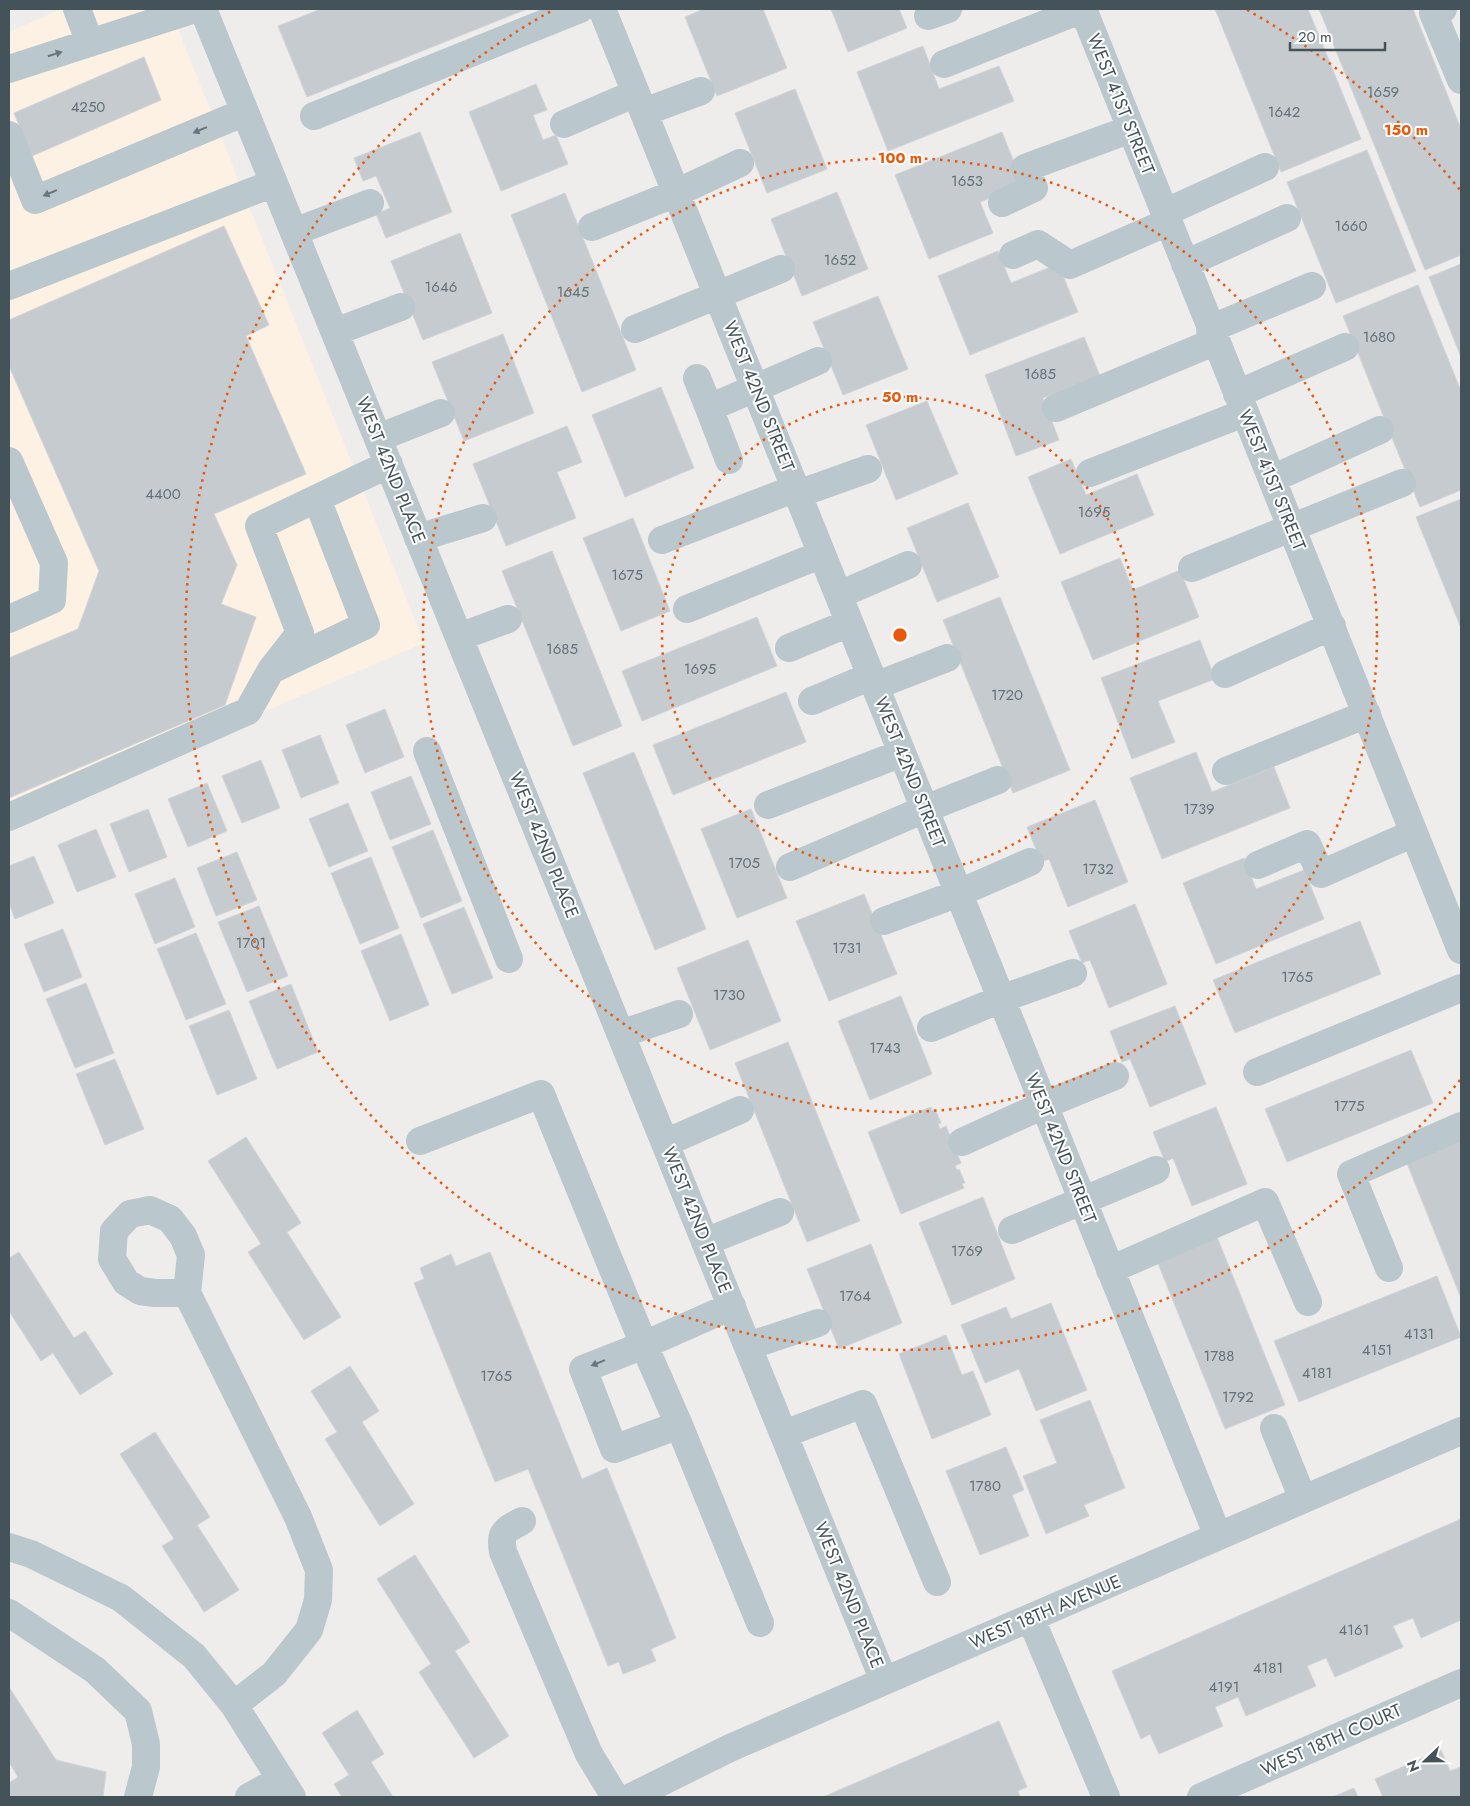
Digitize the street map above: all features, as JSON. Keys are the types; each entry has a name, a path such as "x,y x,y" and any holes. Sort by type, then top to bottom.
{"street":[{"path":"77,9 90,43"},
{"path":"9,69 195,9"},
{"name":"WEST 42ND PLACE","path":"203,9 884,1680"},
{"path":"314,116 580,9"},
{"name":"WEST 42ND STREET","path":"602,9 1218,1536"},
{"path":"944,64 1083,9"},
{"name":"WEST 41ST STREET","path":"1083,9 1414,833 1453,902 1461,950"},
{"path":"1443,9 1433,13 1461,80"},
{"path":"564,124 640,103 700,91"},
{"path":"9,135 35,200 245,112"},
{"path":"1002,203 1034,188 1025,168 1131,129"},
{"path":"592,227 676,193 740,163"},
{"path":"1013,255 1038,244 1070,265 1265,167"},
{"path":"9,286 274,183"},
{"path":"294,232 370,203"},
{"path":"1185,264 1287,218"},
{"path":"635,329 781,269"},
{"path":"1056,408 1213,335 1312,286"},
{"path":"335,332 401,307"},
{"path":"1090,473 1241,403 1346,347"},
{"path":"709,408 818,361"},
{"path":"697,378 728,460"},
{"path":"378,438 441,413"},
{"path":"1272,479 1380,430"},
{"path":"9,461 54,563 52,600 9,619"},
{"path":"9,817 248,711 271,670 300,633 259,526 388,464"},
{"path":"662,540 797,491 868,469"},
{"path":"1192,568 1402,483"},
{"path":"271,670 366,625 317,499"},
{"path":"418,538 483,518"},
{"path":"687,609 822,554"},
{"path":"839,595 908,565"},
{"path":"459,637 508,619"},
{"path":"789,648 850,623"},
{"path":"1225,674 1332,626"},
{"path":"812,702 947,658"},
{"path":"1226,771 1367,714"},
{"path":"427,751 509,959"},
{"path":"768,805 902,753"},
{"path":"790,867 998,780"},
{"path":"1258,865 1307,844 1321,874 1414,833"},
{"path":"884,921 958,893 1030,862"},
{"path":"931,1028 1073,973"},
{"path":"1257,1072 1461,988"},
{"path":"621,1034 678,1014"},
{"path":"962,1142 1115,1076"},
{"path":"420,1141 541,1094 760,1623"},
{"path":"665,1143 740,1110"},
{"path":"1389,1268 1351,1174 1461,1126"},
{"path":"1012,1230 1156,1170"},
{"path":"1110,1270 1265,1202 1308,1302"},
{"path":"706,1242 780,1212"},
{"path":"188,1293 298,1517 319,1570 318,1600 309,1630 274,1674 234,1705"},
{"path":"679,1425 614,1449 583,1369 644,1345 732,1306"},
{"path":"748,1346 818,1323"},
{"path":"784,1434 863,1404 937,1582"},
{"path":"1274,1428 1303,1499"},
{"name":"WEST 18TH AVENUE","path":"631,1797 730,1748 884,1680 1031,1619 1461,1431"},
{"path":"522,1521 506,1530 501,1540 503,1552 589,1754 615,1797"},
{"path":"9,1547 31,1554 120,1598 194,1656 234,1705 286,1788 249,1797"},
{"path":"9,1613 95,1670 138,1712 146,1744 146,1766 138,1797"},
{"path":"1031,1619 1106,1797"},
{"name":"WEST 18TH COURT","path":"1201,1797 1461,1683"}],"shaded area":[{"path":"61,9 170,9 424,643 9,821 9,32"}],"building":[{"path":"321,9 527,9 307,97 278,26"},
{"path":"704,9 763,9 787,68 717,96 685,17"},
{"path":"831,9 899,9 907,28 848,52"},
{"path":"1215,9 1308,9 1361,139 1281,172"},
{"path":"1319,9 1413,9 1461,129 1461,255 1425,270"},
{"path":"923,46 939,89 999,66 1014,101 888,151 857,72"},
{"path":"144,57 161,100 32,156 14,113"},
{"path":"536,84 547,110 533,115 543,140 556,135 568,164 501,191 469,112"},
{"path":"795,89 827,169 767,193 735,113"},
{"path":"420,132 452,212 386,238 376,214 390,208 376,176 363,181 354,158"},
{"path":"1002,132 1023,185 980,202 993,233 929,259 895,175"},
{"path":"1367,150 1416,271 1336,303 1287,182"},
{"path":"837,192 868,269 802,296 771,219"},
{"path":"565,193 636,370 582,392 511,215"},
{"path":"224,226 269,325 246,336 306,474 214,514 237,565 221,604 256,617 225,705 9,798 9,658 78,629 99,571 9,366 9,320"},
{"path":"460,233 492,313 423,340 391,261"},
{"path":"998,251 1011,283 1058,264 1078,312 970,355 938,276"},
{"path":"1461,264 1461,357 1429,277"},
{"path":"1418,285 1461,391 1461,490 1420,507 1343,316"},
{"path":"878,296 908,369 843,395 813,322"},
{"path":"503,334 534,413 464,441 432,362"},
{"path":"1084,337 1100,376 1043,398 1059,440 1016,456 985,375"},
{"path":"661,387 694,468 625,497 592,415"},
{"path":"927,401 958,474 896,500 866,425"},
{"path":"567,426 582,462 557,472 576,518 506,546 473,464"},
{"path":"1071,459 1086,495 1137,474 1154,515 1060,554 1028,477"},
{"path":"1461,499 1461,628 1416,517"},
{"path":"968,503 999,577 937,602 907,528"},
{"path":"633,518 670,611 621,631 583,538"},
{"path":"552,551 622,726 573,746 502,571"},
{"path":"1120,558 1133,590 1180,570 1199,617 1093,660 1061,582"},
{"path":"1000,597 1070,770 1013,793 943,620"},
{"path":"757,617 777,666 642,721 622,671"},
{"path":"1200,640 1215,679 1158,701 1175,742 1132,759 1101,678"},
{"path":"786,692 806,742 673,795 653,745"},
{"path":"385,709 404,757 365,773 346,725"},
{"path":"320,735 339,783 301,798 282,750"},
{"path":"634,752 706,929 655,950 583,773"},
{"path":"1196,752 1212,792 1274,767 1290,808 1162,859 1130,778"},
{"path":"261,760 280,808 242,823 222,776"},
{"path":"411,776 431,824 390,840 371,792"},
{"path":"207,783 227,831 188,847 168,799"},
{"path":"1095,800 1128,882 1068,907 1049,859 1041,862 1027,827"},
{"path":"348,803 368,851 329,867 309,819"},
{"path":"148,809 167,857 129,872 110,824"},
{"path":"751,809 787,898 737,918 701,829"},
{"path":"96,829 116,877 77,892 58,845"},
{"path":"433,830 462,901 421,918 392,847"},
{"path":"237,852 257,900 216,916 197,868"},
{"path":"34,856 54,903 15,919 9,903 9,866"},
{"path":"371,857 399,928 360,944 331,873"},
{"path":"1244,858 1256,889 1304,870 1324,919 1216,964 1183,883"},
{"path":"175,878 195,927 155,944 135,894"},
{"path":"864,894 897,974 829,1001 796,921"},
{"path":"1135,904 1167,984 1109,1008 1090,960 1082,963 1069,931"},
{"path":"259,906 288,976 247,992 218,922"},
{"path":"464,907 493,978 452,994 423,924"},
{"path":"1360,921 1381,974 1235,1033 1213,980"},
{"path":"63,929 82,977 44,992 24,944"},
{"path":"196,933 226,1004 186,1020 157,949"},
{"path":"401,934 429,1005 390,1021 361,951"},
{"path":"748,940 781,1021 710,1050 677,968"},
{"path":"86,983 114,1053 75,1068 46,999"},
{"path":"291,984 318,1052 277,1069 249,1001"},
{"path":"901,996 932,1074 870,1100 838,1021"},
{"path":"1175,1006 1206,1084 1150,1107 1130,1059 1122,1062 1110,1031"},
{"path":"229,1010 257,1079 217,1095 189,1026"},
{"path":"788,1042 860,1221 807,1242 735,1063"},
{"path":"1411,1050 1433,1103 1287,1162 1265,1109"},
{"path":"115,1059 144,1129 105,1145 76,1074"},
{"path":"931,1107 932,1111 935,1109 941,1123 938,1124 940,1129 946,1126 961,1163 955,1166 957,1170 959,1169 965,1183 962,1184 964,1188 901,1214 868,1132"},
{"path":"1216,1107 1247,1184 1192,1206 1173,1158 1165,1162 1153,1132"},
{"path":"246,1137 301,1223 287,1232 341,1317 304,1340 248,1252 261,1244 208,1161"},
{"path":"1461,1139 1461,1298 1406,1161"},
{"path":"983,1197 1015,1279 952,1305 919,1223"},
{"path":"1217,1237 1285,1405 1225,1429 1157,1261"},
{"path":"871,1244 902,1323 839,1349 807,1269"},
{"path":"19,1252 74,1338 85,1331 113,1374 80,1395 53,1353 41,1361 9,1311 9,1258"},
{"path":"490,1252 582,1479 607,1468 676,1638 651,1649 656,1661 623,1674 619,1662 608,1666 528,1469 495,1482 414,1283 424,1279 420,1268 451,1254 456,1266"},
{"path":"1437,1276 1461,1337 1299,1402 1274,1341"},
{"path":"1051,1303 1087,1390 1036,1411 1019,1369 985,1383 961,1325 1006,1307 1011,1319"},
{"path":"946,1335 962,1375 973,1371 991,1415 932,1439 899,1354"},
{"path":"350,1366 379,1411 362,1422 414,1504 380,1526 325,1439 337,1432 311,1391"},
{"path":"1090,1400 1125,1488 1084,1505 1089,1516 1046,1534 1023,1476 1057,1463 1040,1420"},
{"path":"155,1432 210,1517 197,1525 239,1590 204,1612 162,1546 174,1539 120,1454"},
{"path":"1006,1447 1024,1490 1012,1495 1029,1536 980,1555 946,1471"},
{"path":"1461,1519 1461,1620 1421,1638 1413,1618 1393,1626 1403,1647 1335,1677 1326,1658 1307,1666 1316,1686 1246,1716 1238,1697 1215,1707 1223,1726 1159,1754 1150,1734 1141,1739 1112,1671"},
{"path":"415,1555 470,1642 455,1651 509,1736 474,1758 419,1672 431,1664 377,1579"},
{"path":"9,1687 56,1760 106,1772 103,1797 9,1797 9,1783 18,1777 9,1762"},
{"path":"357,1710 384,1754 371,1762 393,1797 342,1797 334,1784 349,1775 322,1733"},
{"path":"999,1721 1027,1787 1018,1791 1020,1797 823,1797"},
{"path":"1441,1750 1450,1771 1461,1767 1461,1797 1383,1797 1375,1779"},
{"path":"1354,1788 1358,1797 1333,1797"}]}
